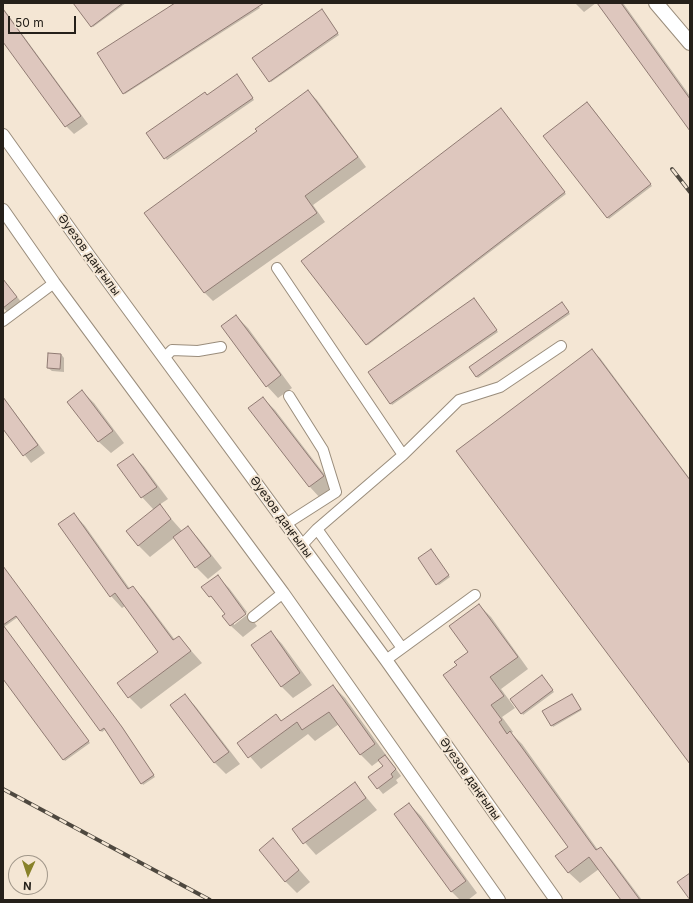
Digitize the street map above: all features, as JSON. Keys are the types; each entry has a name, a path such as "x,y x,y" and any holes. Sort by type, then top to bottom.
{"highway":[{"path":"656,3 690,43"}],"main road":[{"name":"Әуезов даңғылы","path":"3,135 164,358 386,660 556,900"},
{"path":"3,210 54,284 283,593 499,900"}],"lane":[{"path":"277,268 403,455"},
{"path":"3,321 54,284"},
{"path":"164,358 172,350 198,351 221,346"},
{"path":"302,545 317,529 403,455 459,400 500,387 562,346"},
{"path":"286,524 336,492 323,450 289,396"},
{"path":"317,529 402,648"},
{"path":"252,617 283,593"},
{"path":"386,660 475,594"}],"building":[{"path":"73,3 123,3 91,27"},
{"path":"175,3 264,3 123,94 97,53"},
{"path":"597,3 621,3 690,99 690,131"},
{"path":"3,9 81,116 65,127 3,42"},
{"path":"322,9 338,33 269,82 252,58"},
{"path":"237,74 253,98 164,159 146,133 205,92 207,95"},
{"path":"308,90 358,157 305,196 317,213 204,293 144,213 257,131 255,129"},
{"path":"587,102 651,184 607,218 543,136"},
{"path":"501,108 565,192 366,345 301,261"},
{"path":"3,279 17,297 3,308"},
{"path":"474,298 497,330 390,404 368,372"},
{"path":"562,302 569,312 476,377 469,367"},
{"path":"236,315 281,375 266,387 221,326"},
{"path":"592,349 690,480 690,764 456,451"},
{"path":"48,353 61,354 60,369 47,368"},
{"path":"82,390 113,431 98,442 67,402"},
{"path":"3,397 38,445 23,456 3,429"},
{"path":"263,397 324,476 309,487 248,408"},
{"path":"133,454 157,487 141,498 117,465"},
{"path":"160,504 171,519 138,546 126,531"},
{"path":"74,513 128,589 133,586 173,640 179,636 191,651 128,698 117,683 158,652 115,593 110,597 58,524"},
{"path":"188,526 211,556 195,568 173,537"},
{"path":"431,549 449,575 436,585 418,558"},
{"path":"3,566 122,727 154,775 141,784 104,728 100,731 16,616 3,625"},
{"path":"218,575 246,614 230,626 222,616 225,614 211,596 209,597 201,587"},
{"path":"479,604 518,657 490,677 504,696 491,705 502,720 499,722 507,734 510,731 596,850 601,847 640,900 621,900 589,857 568,873 555,856 568,847 443,675 457,665 454,662 468,652 449,626"},
{"path":"3,625 89,741 63,760 3,679"},
{"path":"271,631 300,673 281,687 251,645"},
{"path":"542,675 553,690 521,714 510,699"},
{"path":"333,685 375,744 360,755 329,712 302,730 297,722 248,758 237,743 276,714 281,721"},
{"path":"185,694 229,752 214,763 170,705"},
{"path":"572,694 581,709 551,726 542,711"},
{"path":"385,755 396,769 391,774 393,777 377,789 368,777 383,766 378,760"},
{"path":"355,782 366,798 303,844 292,829"},
{"path":"409,803 466,881 451,892 394,814"},
{"path":"273,838 299,870 285,882 259,850"},
{"path":"690,873 690,900 677,882"}],"railway":[{"path":"672,169 690,192"},
{"path":"3,789 210,900"}]}
